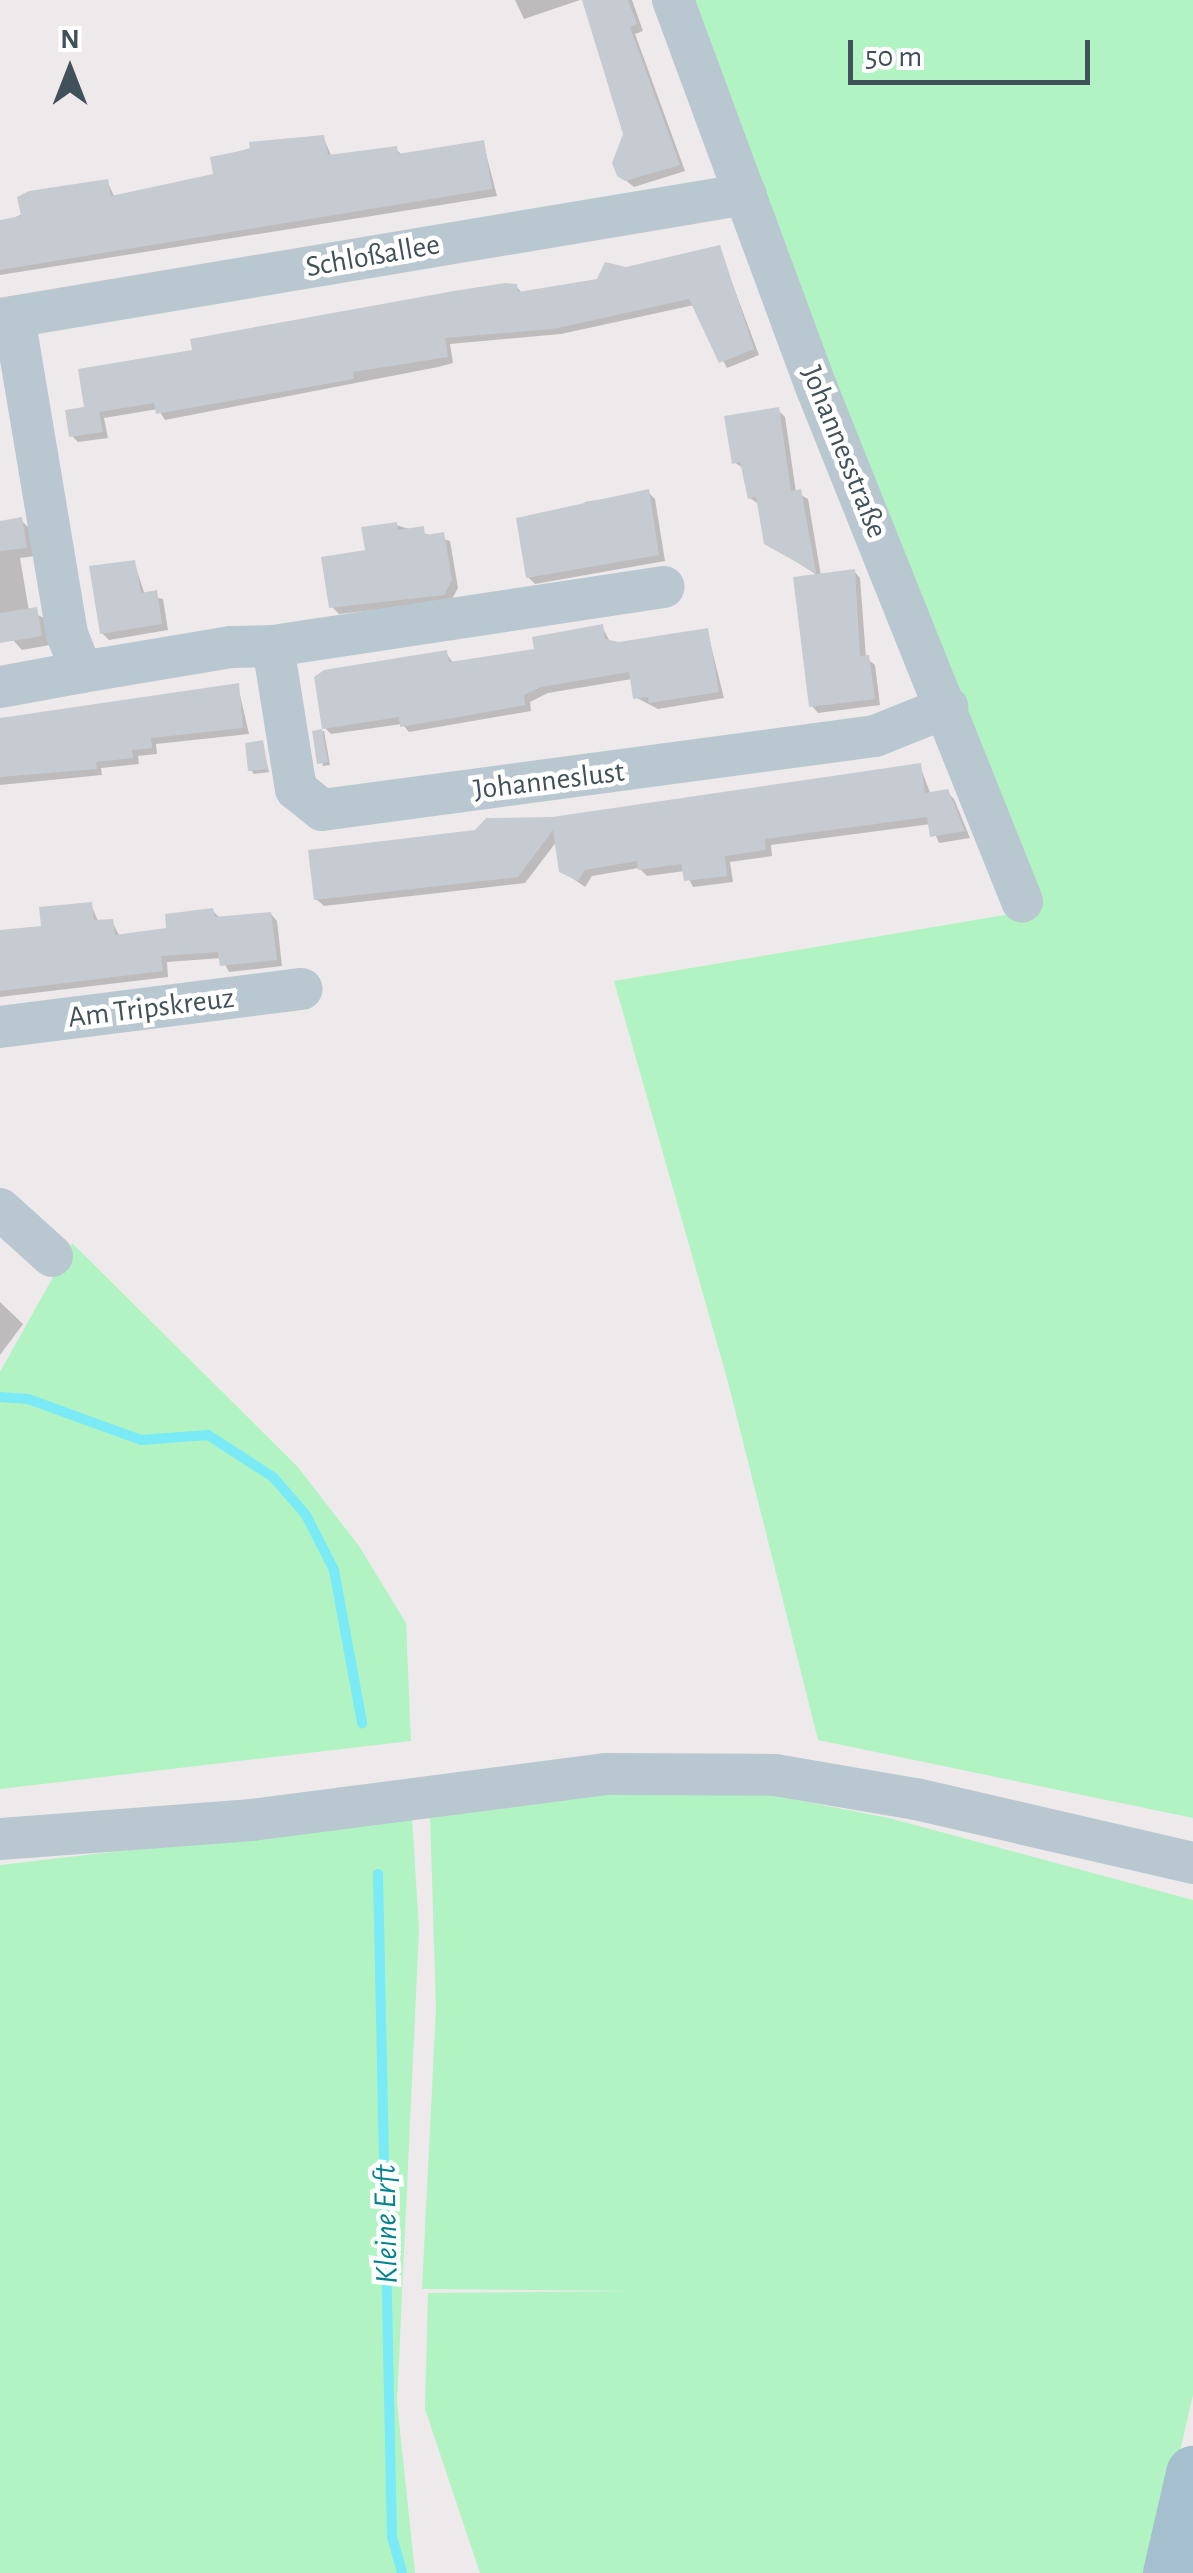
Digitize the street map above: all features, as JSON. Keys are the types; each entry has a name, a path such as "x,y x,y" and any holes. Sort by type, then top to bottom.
{"main road":[{"path":"1170,2573 1193,2472"}],"street":[{"name":"Johannesstraße","path":"673,0 1022,900"},
{"name":"Schloßallee","path":"7,318 746,194"},
{"path":"7,318 67,634 82,672"},
{"path":"0,687 230,647 272,646 664,587"},
{"name":"Johanneslust","path":"272,646 296,789 322,810 875,736 946,707"},
{"name":"Am Tripskreuz","path":"0,1027 302,989"},
{"path":"0,1209 52,1256"},
{"path":"0,1839 252,1820 605,1774 775,1775 916,1799 1193,1862"}],"green space":[{"path":"695,0 1193,0 1193,1818 818,1740 728,1382 614,981 1034,910 882,523"},
{"path":"72,1243 297,1466 359,1546 406,1623 411,1741 0,1789 0,1372"},
{"path":"600,1793 771,1795 889,1818 1193,1900 1193,2395 1152,2573 480,2573 425,2409 428,2293 635,2291 422,2289 436,2008 430,1814"},
{"path":"412,1817 419,1930 397,2402 415,2573 0,2573 0,1865"}],"building":[{"path":"582,0 628,0 637,24 630,27 680,165 625,181 617,176 612,163 623,134"},
{"path":"324,135 328,155 397,146 398,154 484,140 492,189 0,270 0,220 21,216 17,197 29,191 108,179 111,196 213,174 210,157 250,149 249,142"},
{"path":"720,245 754,349 719,363 689,299 553,329 445,338 448,357 353,372 354,379 156,414 154,403 99,412 103,432 69,437 65,410 84,407 78,369 192,350 190,339 454,291 505,283 517,284 518,292 597,279 605,262 626,267"},
{"path":"779,407 791,491 801,489 816,573 764,544 756,497 748,499 740,462 732,464 724,416"},
{"path":"649,489 659,555 526,578 516,518"},
{"path":"22,517 27,548 0,551 0,521"},
{"path":"397,522 398,530 424,526 425,535 444,532 452,580 444,595 329,608 321,557 365,550 361,527"},
{"path":"135,560 141,593 157,590 162,624 100,634 89,566"},
{"path":"855,569 860,656 869,655 875,699 809,707 793,577"},
{"path":"37,607 42,636 0,643 0,613"},
{"path":"603,624 605,639 619,642 708,628 719,692 649,703 648,697 633,699 629,672 541,687 524,695 525,705 400,727 399,717 322,729 314,677 324,670 447,650 449,662 534,649 532,637"},
{"path":"239,683 243,728 151,738 152,748 132,750 133,758 96,762 97,769 0,777 0,718"},
{"path":"322,729 328,762 317,764 312,731"},
{"path":"263,740 268,769 248,771 245,743"},
{"path":"921,763 925,793 948,789 965,831 930,837 927,817 765,839 766,850 725,856 727,876 684,881 681,864 638,870 637,861 585,870 578,881 559,872 553,830 518,877 314,900 308,850 475,830 486,818 552,817"},
{"path":"92,902 94,920 113,919 115,935 166,928 165,914 213,908 215,917 271,912 277,960 220,966 218,952 161,956 163,971 0,991 0,930 41,926 39,907"}],"waterway":[{"name":"Kleine Erft","path":"0,1397 28,1399 141,1440 208,1435 273,1477 306,1515 334,1570 362,1723"},
{"name":"Kleine Erft","path":"378,1874 392,2537 402,2573"}]}
